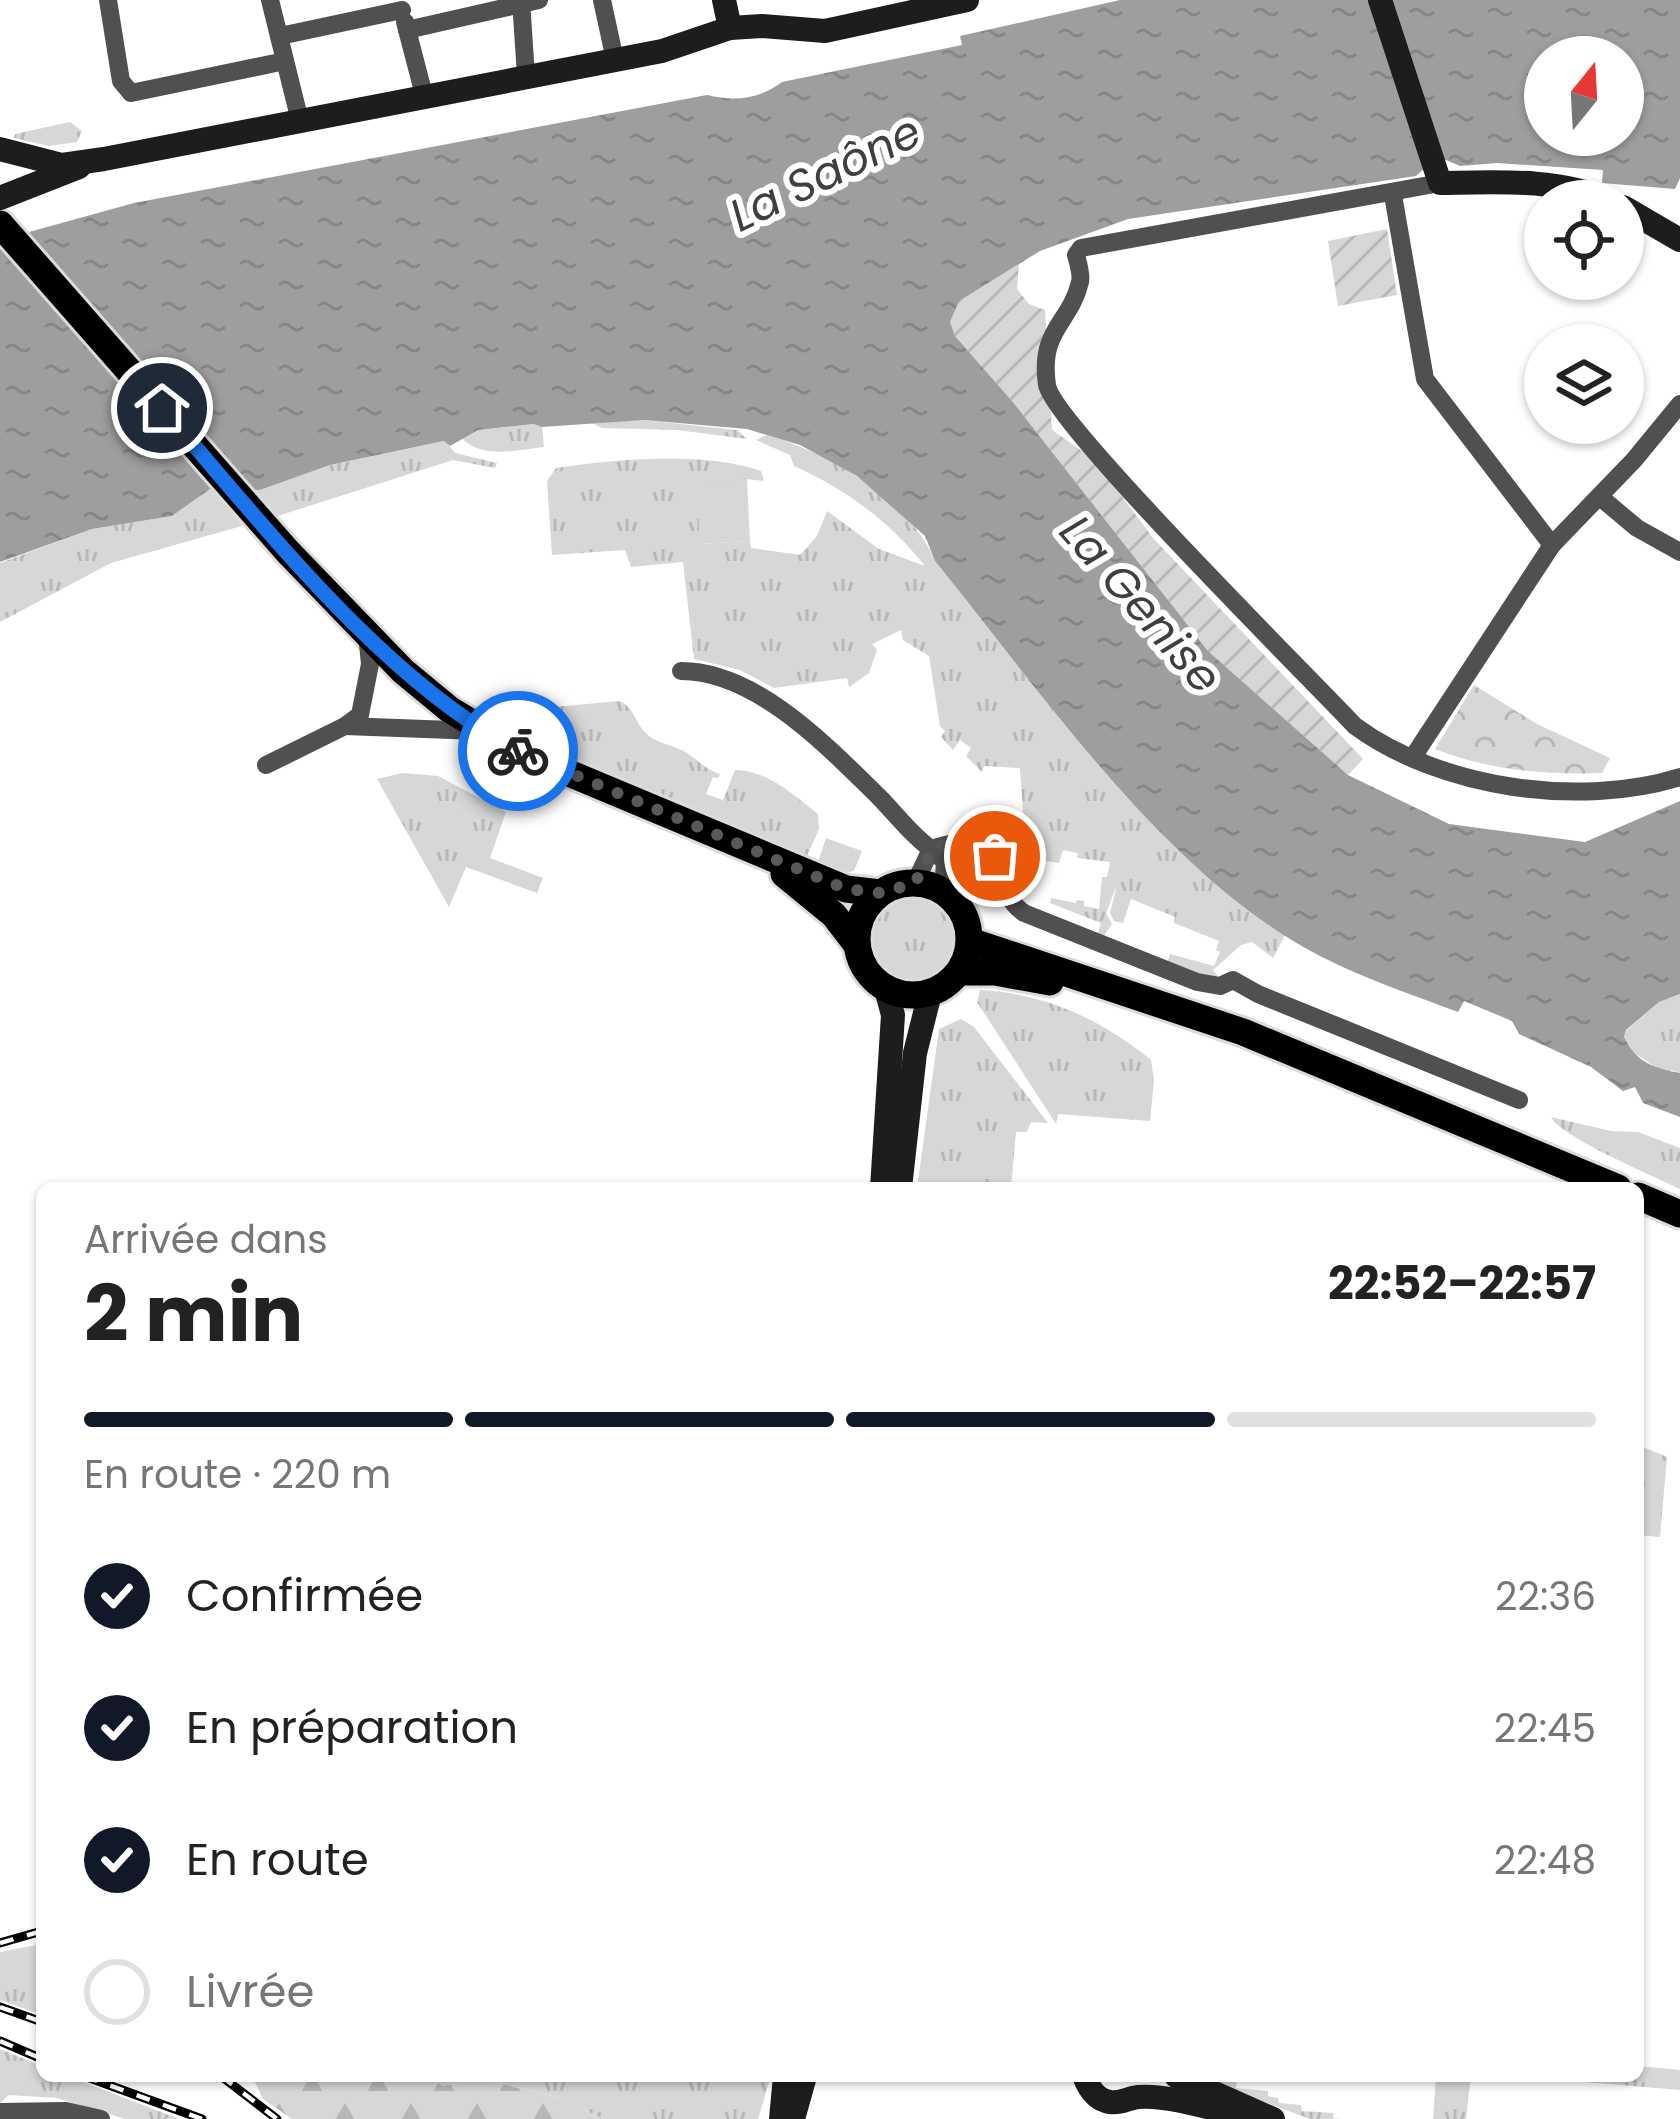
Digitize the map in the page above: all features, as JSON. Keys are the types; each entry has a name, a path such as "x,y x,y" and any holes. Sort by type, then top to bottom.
{"main road":[{"path":"724,0 730,28"},
{"path":"0,168 104,159 300,122 662,51 730,28 825,31 967,0"},
{"path":"1380,0 1438,174 1524,182"},
{"path":"0,139 55,162"},
{"path":"0,149 55,162"},
{"path":"0,198 104,159"},
{"path":"1644,219 1680,240"},
{"path":"2,225 288,552 403,671 480,731 521,753 846,889 880,893 915,883 943,891 963,912 970,941 959,972 930,993 915,996 886,988 866,970 847,928 813,896 723,838"},
{"path":"857,945 862,916 880,893"},
{"path":"970,941 1158,1001 1603,1182"},
{"path":"959,972 995,972 1066,985 1238,1047 1306,1060"},
{"path":"882,1182 893,1015 886,988"},
{"path":"901,1182 915,1053 930,993"},
{"path":"1644,1199 1680,1214"},
{"path":"781,2119 784,2082"},
{"path":"793,2119 803,2082"},
{"path":"1190,2082 1273,2119"},
{"path":"1103,2094 1254,2119"}],"street":[{"path":"108,0 125,89 138,93 284,61"},
{"path":"270,0 300,122"},
{"path":"602,0 615,60"},
{"path":"407,30 527,1 526,76"},
{"path":"280,36 401,5 424,95"},
{"path":"1438,174 1393,195 1085,246 1076,255 1081,280 1047,343 1047,388 1056,406 1355,727 1413,758 1498,783 1572,793 1642,788 1680,777"},
{"path":"1393,195 1425,379 1552,545"},
{"path":"1413,758 1552,545 1680,404"},
{"path":"1600,497 1637,528 1680,553"},
{"path":"266,765 360,715 370,664 367,634"},
{"path":"681,670 713,672 763,696 877,795 938,856 943,891"},
{"path":"345,726 480,731"},
{"path":"915,883 952,842 975,844 995,856 1005,892 1024,913 1197,982 1220,986 1233,980 1520,1100"},
{"path":"0,2112 66,2111 101,2119"}],"green space":[{"path":"70,122 82,131 77,142 49,146 14,138 15,134"},
{"path":"1387,229 1397,295 1338,306 1328,241"},
{"path":"1019,264 1017,289 1029,304 1045,310 1052,430 1095,460 1153,538 1363,759 1348,775 1208,651 1012,401 955,336 950,322 958,301"},
{"path":"643,420 737,430 747,439 677,430 602,428 590,422"},
{"path":"542,427 544,447 489,451 461,437 478,430"},
{"path":"767,435 841,467 907,518 935,561 1055,712 1141,812 1235,899 1285,935 1273,958 1252,942 1241,945 1213,970 1221,980 1166,966 1170,954 1214,966 1219,941 1131,899 1123,923 1114,921 1110,913 1117,885 1106,913 1112,924 1101,940 1096,938 1101,923 1050,903 1051,898 1077,900 1099,909 1102,877 1107,877 1110,862 1077,858 1078,853 1063,850 1059,863 1016,856 1024,826 1020,768 984,766 982,772 966,756 971,748 960,740 953,750 941,737 945,731 940,726 929,656 903,640 901,630 872,644 877,650 869,673 849,687 847,678 774,688 740,670 694,659 683,562 631,567 625,550 552,555 547,481 556,468 687,459 761,471 764,481 746,479 699,544 750,541 751,548 800,555 817,536 827,511 879,549 925,566 866,508 794,466 790,455 756,440"},
{"path":"445,441 455,453 497,463 495,468 453,460 111,563 0,622 0,563 92,529 172,516 210,489 260,490 330,465"},
{"path":"747,479 750,541 699,544 699,482"},
{"path":"1474,685 1537,724 1610,758 1602,773 1517,770 1435,749"},
{"path":"620,701 652,738 720,774 713,777 706,794 723,800 735,770 747,771 780,785 818,814 819,829 807,856 566,756 507,721 510,711"},
{"path":"402,773 438,776 506,812 490,858 543,878 537,893 466,867 449,907 377,779"},
{"path":"826,838 862,851 854,871 840,874 818,862"},
{"path":"912,896 942,908 954,938 942,968 912,980 882,968 870,938 882,908"},
{"path":"980,990 1027,997 1072,1011 1151,1060 1150,1121 1058,1114 1056,1124 977,1002"},
{"path":"1680,994 1680,1073 1665,1074 1630,1050 1624,1037 1659,1002"},
{"path":"961,1019 974,1027 1048,1123 1031,1122 1027,1132 1016,1132 1012,1182 918,1182 939,1029"},
{"path":"1551,1117 1611,1131 1638,1132 1680,1148 1680,1189 1590,1146"},
{"path":"1644,1447 1667,1457 1660,1537 1644,1536"},
{"path":"36,1945 36,2013 0,2000 0,1952"},
{"path":"0,2049 36,2064 36,2082 83,2082 179,2119 125,2119 57,2098 9,2095 0,2103"},
{"path":"1644,2067 1680,2070 1680,2090 1585,2082 1644,2082"},
{"path":"255,2082 437,2082 443,2086 494,2082 556,2097 603,2119 292,2119 263,2099"},
{"path":"494,2082 769,2082 758,2119 603,2119 556,2097"},
{"path":"1211,2082 1236,2082 1236,2088 1268,2091 1279,2103 1301,2105 1302,2111 1334,2113 1333,2118 1341,2119 1310,2119"},
{"path":"1436,2082 1470,2082 1466,2119 1433,2119"}],"water":[{"path":"1120,0 1680,0 1680,178 1675,189 1644,186 1644,180 1602,180 1603,170 1497,163 1460,166 1446,160 1427,166 1416,176 1128,219 1040,251 959,301 950,322 955,336 1012,401 1208,651 1348,775 1449,824 1585,842 1680,801 1680,994 1659,1002 1624,1037 1648,1063 1680,1073 1680,1117 1643,1103 1635,1087 1623,1091 1591,1067 1519,1034 1512,1021 1464,1001 1458,1012 1372,980 1265,923 1211,881 1111,780 935,561 925,536 857,476 800,445 747,429 644,420 478,430 450,446 444,441 330,465 260,490 210,489 172,516 92,529 0,562 0,240 134,203 707,95 746,98 782,82 962,45 960,36"}],"railway":[{"path":"0,1943 36,1933"},
{"path":"0,2007 36,2020"},
{"path":"0,2041 36,2056"},
{"path":"100,2082 202,2119"},
{"path":"229,2082 277,2119"}],"way so far":[{"path":"518,751 846,889 880,893 915,883 932,849 952,842 975,844 995,856"}],"route":[{"path":"162,408 288,552 403,671 448,709 518,751"}],"water label":[{"name":"La Saône","path":"825,173"},
{"name":"La Genise","path":"1141,604"}]}
